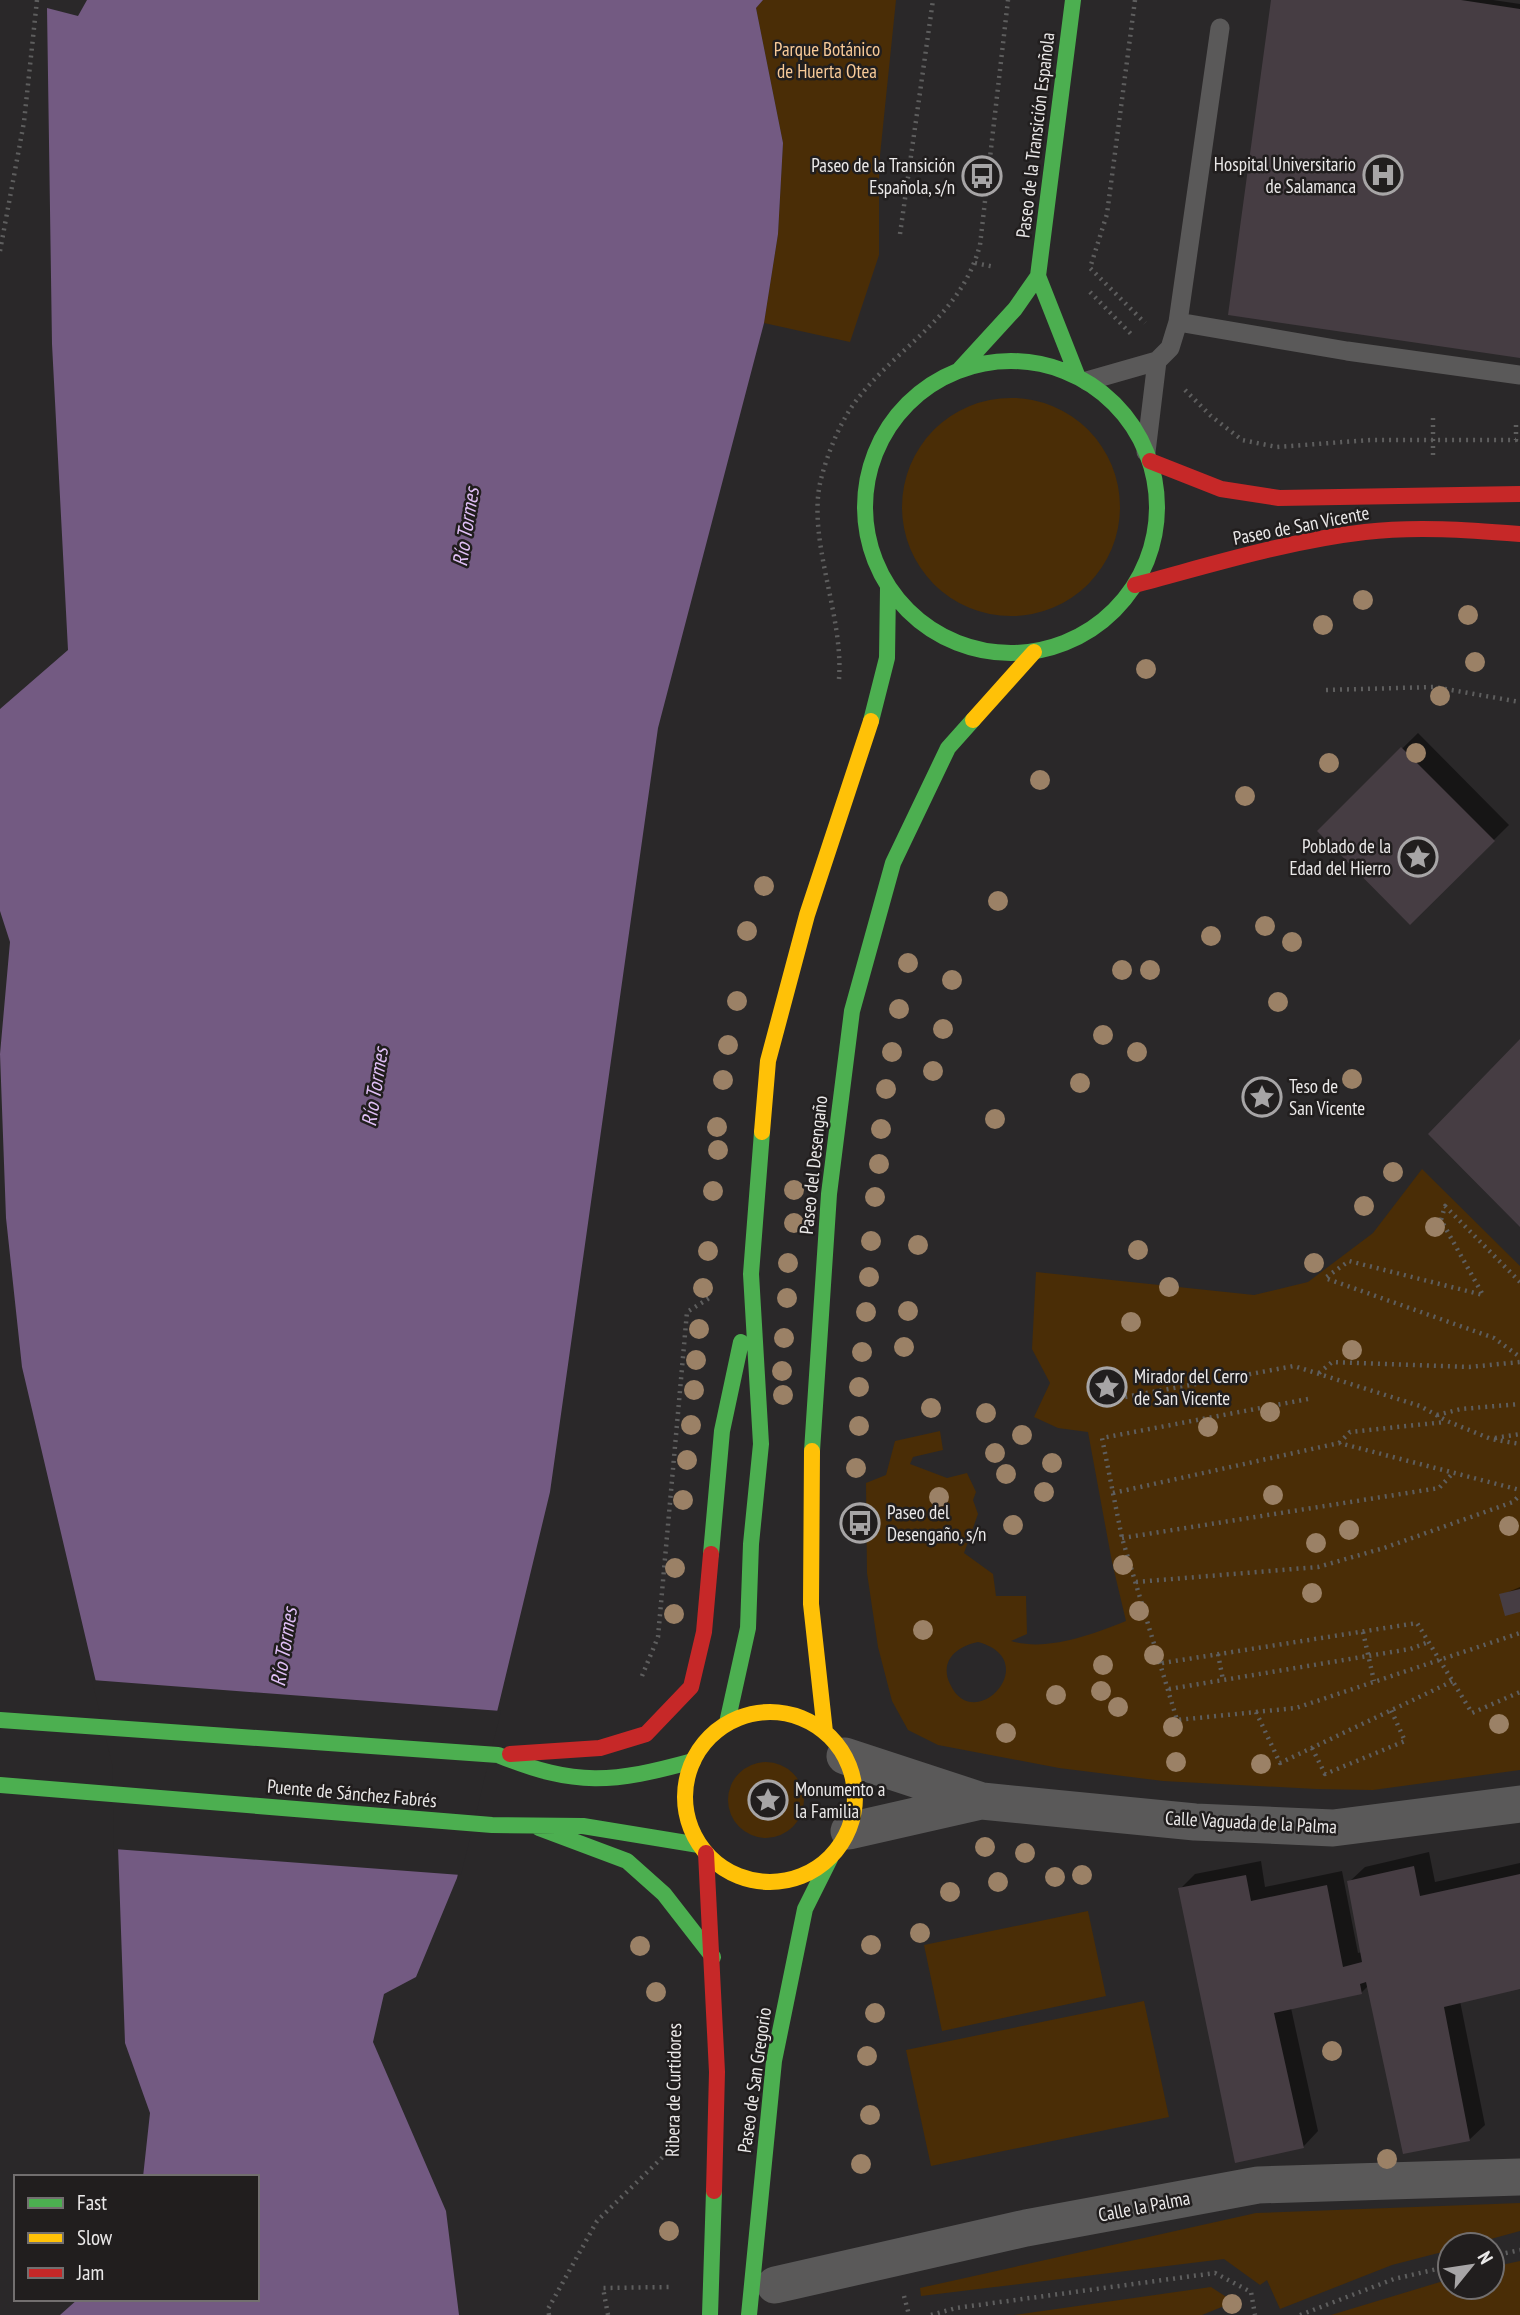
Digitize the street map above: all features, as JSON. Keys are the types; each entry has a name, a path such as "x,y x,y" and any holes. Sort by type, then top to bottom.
{"main road":[{"name":"Paseo de la Transición Española","path":"960,369 1015,309 1038,276 1073,0"},
{"name":"Paseo de la Transición Española","path":"1038,276 1082,378"},
{"path":"1004,360 1042,363 1082,378 1119,408 1148,456 1157,502 1156,524 1152,545 1135,585 1108,617 1091,630 1054,647 1034,652 986,651 941,636 912,614 888,587 871,550 864,510 869,469 884,431 910,399 939,378 960,369 1004,360"},
{"name":"Paseo de San Vicente","path":"1148,456 1221,489 1279,498 1520,494"},
{"name":"Paseo de San Vicente","path":"1135,585 1266,550 1366,532 1470,530 1520,534"},
{"path":"727,1723 748,1628 751,1544 761,1444 751,1300 768,1062 807,915 881,690 887,658 888,587"},
{"name":"Paseo del Desengaño","path":"835,1744 811,1604 812,1445 829,1194 852,1011 884,887 903,838 948,748 1034,652"},
{"path":"0,1720 498,1755 600,1748 646,1734 691,1686 704,1632 722,1431 751,1300"},
{"path":"778,1712 803,1719 835,1744 856,1794 840,1845 815,1870 787,1881 757,1882 729,1872 703,1849 688,1818 685,1789 693,1761 707,1740 727,1723 751,1714 778,1712"},
{"path":"498,1755 531,1770 589,1782 637,1777 693,1761"},
{"name":"Puente de Sánchez Fabrés","path":"0,1785 534,1827 603,1828 703,1849"},
{"path":"534,1827 627,1861 664,1894 714,1959"},
{"name":"Paseo de San Gregorio","path":"749,2315 774,2061 806,1909 840,1845"},
{"name":"Paseo de San Gregorio","path":"703,1849 714,1959 717,2103 710,2315"}],"street":[{"name":"Calle Vaguada de la Palma","path":"835,1744 982,1801 1195,1822 1333,1828 1520,1804"},
{"name":"Calle Vaguada de la Palma","path":"840,1845 982,1801"},
{"name":"Calle la Palma","path":"775,2285 1026,2228 1258,2185 1520,2176"}],"lane":[{"path":"1082,378 1157,361 1170,348 1178,322 1220,29"},
{"path":"1178,322 1347,351 1520,375"},
{"path":"1148,456 1157,361"}],"path":[{"path":"0,251 24,122 37,0"},
{"path":"900,234 933,0"},
{"path":"1135,0 1107,214 1090,268 1145,323"},
{"path":"1082,284 1133,337"},
{"path":"1180,384 1211,416 1242,440 1277,447 1370,440 1516,440 1516,420"},
{"path":"1433,417 1433,463"},
{"path":"1326,690 1434,687 1520,702"},
{"path":"1520,1282 1445,1206 1441,1220 1483,1295 1349,1261 1325,1278 1494,1338 1520,1356"},
{"path":"1319,1374 1332,1362 1469,1367 1520,1362"},
{"path":"1090,1380 1114,1399 1294,1366 1420,1406 1447,1421 1491,1438 1520,1444"},
{"path":"1308,1399 1102,1438 1122,1538 1162,1663 1177,1720 1296,1708 1520,1633"},
{"path":"1436,1416 1461,1409 1520,1404"},
{"path":"1339,1443 1350,1432 1447,1421"},
{"path":"1491,1438 1520,1434"},
{"path":"1113,1493 1339,1443 1520,1490"},
{"path":"1122,1538 1439,1488 1453,1473"},
{"path":"1136,1582 1318,1567 1396,1544 1513,1502 1520,1495"},
{"path":"1162,1663 1417,1623 1472,1713 1520,1692"},
{"path":"1363,1632 1374,1681"},
{"path":"1169,1689 1368,1656 1429,1643"},
{"path":"1218,1654 1223,1680"},
{"path":"1256,1712 1280,1763 1452,1681"},
{"path":"1312,1748 1325,1774 1405,1741 1391,1710"},
{"path":"549,2315 548,2309 597,2221 677,2143"},
{"path":"1300,2315 1394,2278 1436,2269"},
{"path":"931,2315 956,2308 1215,2273 1251,2292 1255,2315"},
{"path":"608,2315 603,2288 670,2287"},
{"path":"905,2301 909,2315"}],"green space":[{"name":"Parque Botánico de Huerta Otea","path":"763,0 896,0 879,165 879,255 850,342 764,323 778,234 783,143 756,8"},
{"path":"1011,398 1053,406 1088,430 1112,465 1120,507 1112,549 1088,584 1053,608 1011,616 969,608 934,584 910,549 902,507 910,465 934,430 969,406"},
{"path":"1422,1169 1520,1266 1520,1770 1373,1790 1163,1781 1059,1768 938,1745 908,1730 892,1701 878,1647 867,1573 866,1483 886,1475 895,1441 940,1431 943,1450 913,1457 910,1464 947,1478 967,1473 976,1492 973,1500 978,1514 964,1553 993,1574 996,1596 1026,1596 1027,1634 1011,1641 1025,1644 1055,1643 1085,1636 1126,1621 1088,1432 1058,1428 1034,1417 1050,1383 1032,1349 1036,1272 1254,1295 1308,1282 1373,1233","holes":["978,1642 997,1651 1005,1664 1005,1677 998,1690 987,1699 974,1702 961,1698 947,1676 948,1662 952,1656 963,1647"]},
{"path":"766,1762 781,1765 793,1773 801,1785 804,1800 801,1815 793,1827 781,1835 766,1838 751,1835 739,1827 731,1815 728,1800 731,1785 739,1773 751,1765"},
{"path":"1088,1911 1106,1996 942,2031 924,1945"},
{"path":"1144,2001 1169,2117 931,2166 906,2050"},
{"path":"1520,2203 1520,2231 1506,2235 1506,2231 1436,2231 1436,2254 1392,2265 1280,2309 1267,2280 1260,2285 1224,2259 921,2296 920,2288 1256,2213"},
{"path":"1520,2261 1520,2315 1331,2315 1436,2283 1436,2301 1506,2301 1506,2264"},
{"path":"1211,2287 1234,2302 1202,2315 1014,2315"}],"water":[{"name":"Río Tormes","path":"87,0 763,0 756,8 783,143 778,234 764,323 658,728 550,1492 457,1878 416,1977 384,1994 373,2042 446,2211 459,2315 60,2315 76,2301 259,2301 259,2175 143,2175 150,2113 125,2043 115,1763 22,1367 6,1218 0,1054 10,942 0,911 0,709 68,650 52,344 47,8 78,16"}],"pier":[{"path":"92,1680 501,1711 461,1875 114,1849 112,1764"}],"building":[{"name":"Hospital Universitario de Salamanca","path":"1271,0 1461,0 1520,9 1520,358 1228,315"},
{"path":"1401,747 1495,841 1410,925 1317,831"},
{"path":"1520,1039 1520,1227 1428,1134"},
{"path":"1520,1589 1520,1612 1505,1616 1499,1594"},
{"path":"1414,1866 1420,1896 1520,1874 1520,1989 1444,2007 1470,2141 1403,2154 1366,1982 1360,1984 1362,1994 1274,2013 1304,2148 1235,2163 1178,1888 1246,1875 1251,1901 1327,1885 1343,1967 1362,1962 1347,1881"}],"traffic: fast":[{"path":"1073,0 1038,276 1077,375"},
{"path":"960,369 1015,309 1038,276"},
{"path":"997,361 1025,361 1053,367 1080,378 1104,394 1124,414 1140,438 1151,465 1157,507 1151,549 1140,576 1124,600 1104,620 1080,636 1053,647 1025,653 997,653 969,647 942,636 918,620 898,600 882,576 871,549 865,521 865,493 871,465 882,438 898,414 918,394 942,378 969,367 997,361"},
{"path":"871,721 887,658 888,588"},
{"path":"812,1451 829,1194 852,1011 893,863 948,748 973,720"},
{"path":"727,1723 748,1628 751,1544 761,1444 751,1274 762,1132"},
{"path":"711,1554 722,1431 741,1342"},
{"path":"0,1720 498,1755 550,1773 573,1777 640,1774 693,1761"},
{"path":"0,1785 492,1825 583,1826 699,1845"},
{"path":"539,1828 627,1861 664,1894 713,1957"},
{"path":"749,2315 774,2061 805,1909 830,1859"},
{"path":"710,2315 714,2191"}],"traffic: slow":[{"path":"973,720 1034,652"},
{"path":"762,1132 768,1061 807,915 871,721"},
{"path":"812,1451 811,1604 825,1732"},
{"path":"770,1712 802,1719 817,1726 830,1737 841,1750 848,1765 855,1797 848,1829 841,1844 830,1857 817,1868 802,1875 770,1882 738,1875 723,1868 710,1857 699,1844 692,1829 685,1797 692,1765 699,1750 710,1737 723,1726 738,1719 770,1712"}],"traffic: jam":[{"path":"1150,461 1221,489 1279,498 1520,494"},
{"path":"1135,585 1278,547 1365,532 1423,529 1520,534"},
{"path":"510,1754 600,1748 646,1734 691,1687 704,1632 711,1554"},
{"path":"706,1853 717,2072 714,2191"}],"place":[{"name":"Hospital Universitario de Salamanca","path":"1383,175"},
{"name":"Paseo de la Transición Española, s/n","path":"982,176"},
{"name":"Poblado de la Edad del Hierro","path":"1418,857"},
{"name":"Teso de San Vicente","path":"1262,1097"},
{"name":"Mirador del Cerro de San Vicente","path":"1107,1387"},
{"name":"Paseo del Desengaño, s/n","path":"860,1523"},
{"name":"Monumento a la Familia","path":"768,1800"}]}
